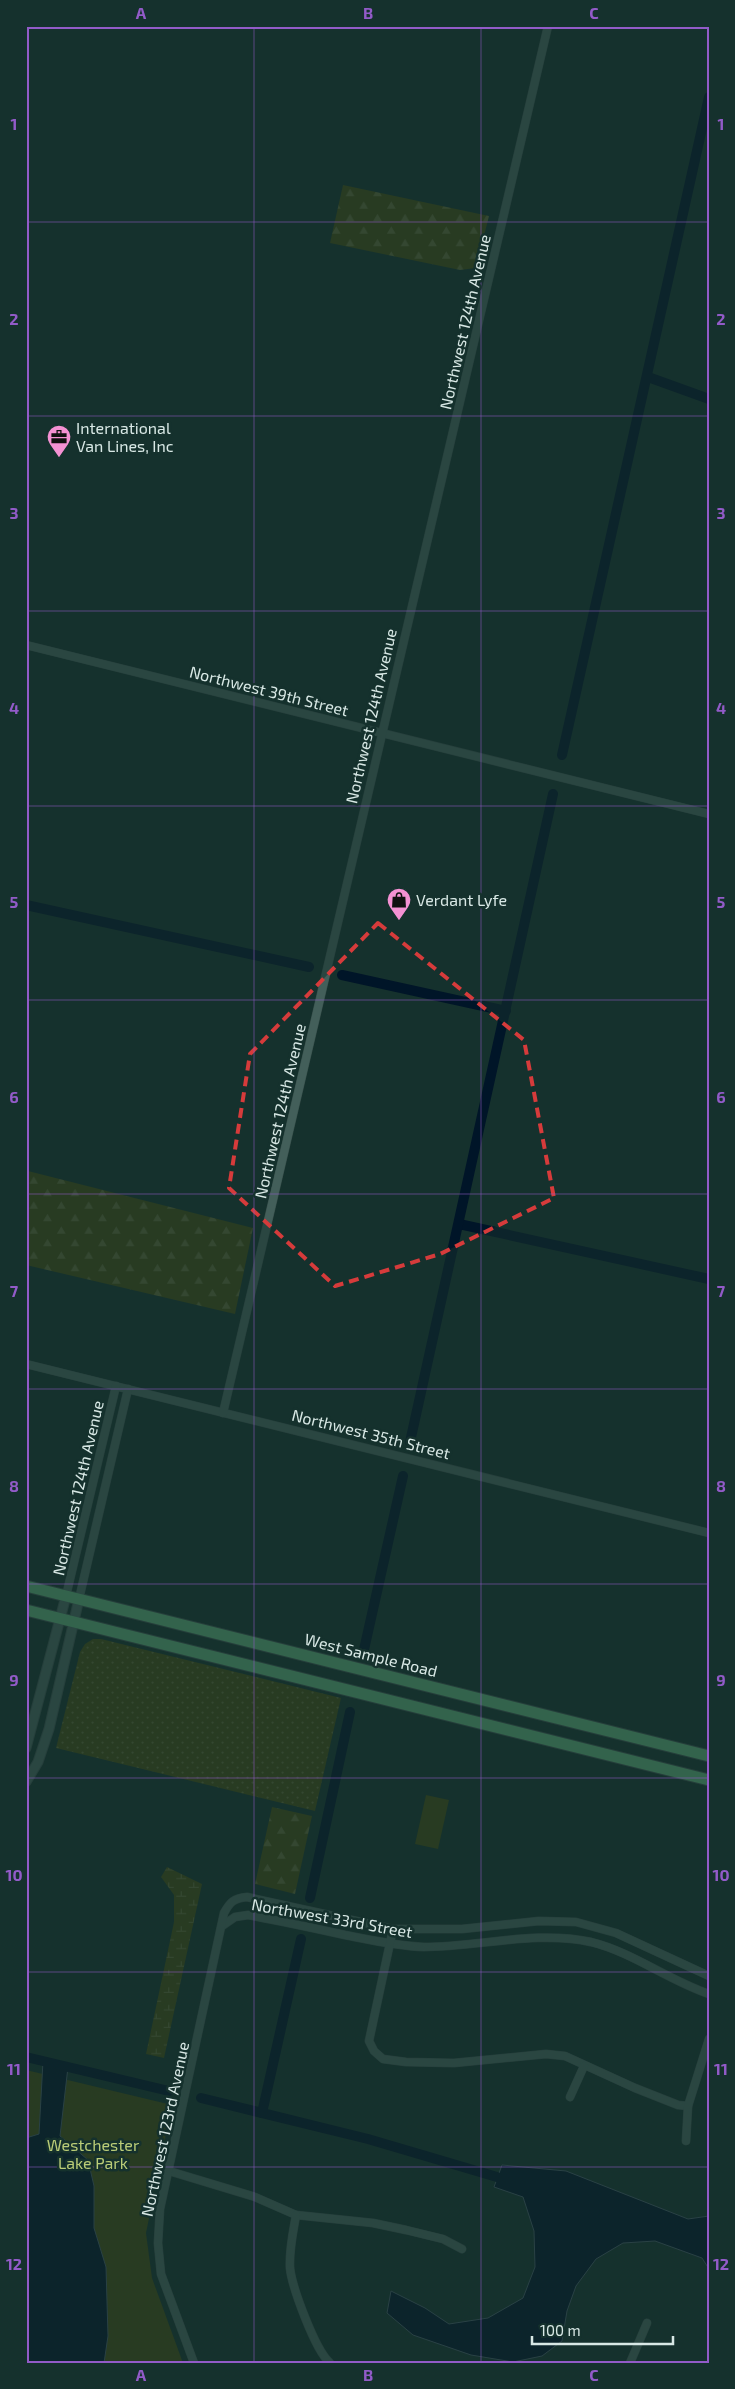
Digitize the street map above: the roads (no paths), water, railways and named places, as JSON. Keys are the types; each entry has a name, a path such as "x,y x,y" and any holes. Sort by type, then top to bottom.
{"main road":[{"name":"West Sample Road","path":"26,1586 709,1756"},
{"path":"26,1610 709,1780"}],"street":[{"name":"Northwest 124th Avenue","path":"224,1413 548,26"},
{"name":"Northwest 39th Street","path":"26,645 709,814"},
{"name":"Northwest 35th Street","path":"26,1364 709,1532"},
{"name":"Northwest 124th Avenue","path":"66,1596 116,1386"},
{"name":"Northwest 124th Avenue","path":"79,1599 128,1389"},
{"path":"26,1748 66,1596"},
{"path":"26,1782 38,1762 49,1729 79,1599"},
{"name":"Northwest 33rd Street","path":"222,1926 224,1913 229,1903 237,1898 247,1897 393,1929 462,1929 539,1921 576,1922 616,1934 709,1976"},
{"name":"Northwest 33rd Street","path":"222,1926 236,1917 248,1915 390,1944 449,1946 538,1937 589,1942 609,1947 684,1985 709,1994"},
{"name":"Northwest 123rd Avenue","path":"194,2363 161,2274 158,2243 160,2209 222,1926"},
{"path":"589,1942 593,1926"},
{"path":"393,1929 369,2041 374,2051 383,2059 406,2062 454,2063 546,2054 565,2056 584,2066 678,2105 688,2106"},
{"path":"686,2141 688,2106 709,2039"},
{"path":"570,2097 584,2066"},
{"path":"169,2170 231,2188 296,2215 389,2226 443,2239 462,2249"},
{"path":"296,2215 290,2246 290,2270 313,2340 330,2363"},
{"path":"630,2363 647,2322"}],"water":[{"path":"43,2061 68,2067 60,2136 88,2160 94,2186 94,2228 106,2267 108,2336 104,2363 26,2363 26,2138 39,2134"},
{"path":"502,2165 566,2171 688,2219 709,2216 709,2269 702,2258 655,2241 623,2243 596,2259 576,2286 567,2311 562,2341 542,2356 513,2362 471,2355 413,2335 387,2313 391,2291 425,2308 449,2324 488,2318 523,2298 535,2267 534,2231 523,2197 494,2187"}],"waterway":[{"path":"562,755 709,97"},
{"path":"648,377 709,399"},
{"path":"410,1442 553,794"},
{"path":"26,905 309,967"},
{"path":"342,975 506,1011"},
{"path":"459,1224 709,1279"},
{"path":"363,1654 403,1476"},
{"path":"310,1898 350,1712"},
{"path":"262,2113 301,1939"},
{"path":"26,2057 169,2091"},
{"path":"201,2098 368,2139 497,2177"}],"place":[{"name":"International Van Lines, Inc","path":"59,458"},
{"name":"Verdant Lyfe","path":"399,921"}],"park label":[{"name":"Westchester Lake Park","path":"93,2154"}]}
